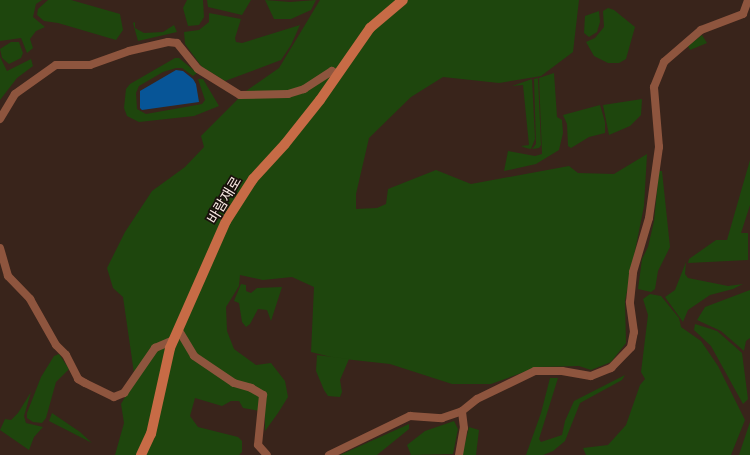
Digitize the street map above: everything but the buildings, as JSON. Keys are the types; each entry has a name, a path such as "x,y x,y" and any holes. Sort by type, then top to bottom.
{"street":[{"name":"바람재로","path":"140,455 151,434 162,378 178,329 226,221 253,179 286,144 370,28 403,0"},
{"path":"328,455 410,416 442,418 462,411 477,399 535,371 562,371 591,376 611,368 631,347 634,332 630,302 633,272 649,218 659,147 654,87 664,62 701,30 743,14 748,0"},
{"path":"0,119 15,94 56,64 90,64 129,51 168,42 177,43 198,69 240,95 288,94 304,88 332,71 337,74"},
{"path":"0,248 8,276 30,299 78,379 114,397 124,394 156,348 174,340"},
{"path":"178,329 194,356 234,383 251,388 263,395 258,445 267,455"},
{"path":"459,455 464,428 462,411"}],"green space":[{"path":"0,0 42,0 36,4 33,17 45,27 36,31 30,39 33,48 27,53 21,38 0,41"},
{"path":"48,0 71,0 120,14 123,30 116,40 58,23 44,21 37,15 38,9"},
{"path":"187,0 203,0 204,17 199,25 188,26 183,8"},
{"path":"207,0 251,0 242,15 208,7"},
{"path":"265,0 290,2 316,0 311,10 291,19 274,19"},
{"path":"320,0 579,0 573,52 541,76 499,83 443,77 411,97 369,138 356,194 356,209 377,208 386,204 388,189 436,170 471,184 569,166 578,173 614,174 647,154 644,206 625,301 626,343 611,362 591,370 579,366 538,367 491,384 452,384 390,364 335,358 311,352 314,287 292,277 263,280 240,275 239,286 226,307 227,331 234,349 256,365 271,363 285,381 288,397 278,413 265,431 265,412 243,408 239,401 231,401 222,406 195,398 190,416 198,427 238,437 242,441 242,452 239,455 115,455 124,423 121,404 135,380 123,297 113,288 107,268 125,232 152,191 185,167 204,147 201,136 246,91 279,68"},
{"path":"608,8 614,10 635,27 626,59 619,63 608,63 594,56 586,42 595,38 604,27 603,11"},
{"path":"599,11 600,22 597,32 589,37 584,33 585,16"},
{"path":"209,13 241,19 235,38 236,42 242,43 300,25 291,45 281,60 225,81 202,67 185,44 184,32 199,30 209,22"},
{"path":"135,22 135,28 144,33 163,32 174,25 177,32 138,41 133,23"},
{"path":"702,35 707,43 690,50 688,46"},
{"path":"11,42 19,42 23,53 21,58 9,64 2,58 0,49"},
{"path":"0,57 7,71 31,59 33,66 17,78 0,100"},
{"path":"175,58 179,58 197,73 193,76 182,68 176,68 163,72 139,86 136,93 137,109 146,114 202,104 205,100 198,79 203,79 219,106 194,116 139,122 127,116 124,108 126,89 130,84"},
{"path":"554,73 557,117 562,120 563,133 559,150 536,164 504,171 508,151 535,156 542,154 539,78"},
{"path":"538,78 541,145 539,148 532,149 536,144 534,79"},
{"path":"532,79 535,139 531,149 521,146 529,145 523,85 512,86"},
{"path":"642,99 641,115 630,126 609,135 603,105"},
{"path":"600,105 605,122 605,133 589,137 571,148 568,146 567,124 563,115"},
{"path":"750,160 750,205 741,233 748,233 748,260 688,263 689,259 716,240 727,240"},
{"path":"659,171 662,171 670,247 658,271 655,289 651,292 638,289 642,259 648,247 654,221"},
{"path":"686,262 685,274 688,278 728,286 743,284 733,289 710,295 688,310 683,322 665,297 675,290"},
{"path":"241,284 246,285 246,291 251,293 257,288 282,287 271,321 267,310 258,309 250,324 246,327 242,322 239,303 234,301"},
{"path":"750,290 750,338 746,341 744,351 721,331 697,320 705,307"},
{"path":"650,294 661,296 679,318 681,327 701,341 718,366 745,420 731,455 586,455 583,448 608,445 626,425 640,385 645,379 641,372 648,315 643,299"},
{"path":"695,324 717,331 742,353 748,399 743,404 711,346 694,330"},
{"path":"59,354 69,369 56,382 46,418 42,423 33,422 27,418 27,413 41,377 54,356"},
{"path":"317,355 349,359 340,380 342,392 340,397 328,396 324,390 316,371"},
{"path":"625,375 622,380 580,403 565,441 553,451 543,455 526,455 541,413 550,378 558,378 539,439 541,442 562,435 565,421 574,401"},
{"path":"31,392 24,416 26,423 43,427 34,437 29,450 0,430 5,419 11,420 18,413"},
{"path":"52,413 80,432 92,443 49,421"},
{"path":"454,421 458,429 453,454 411,455 407,445 425,431"},
{"path":"750,422 750,455 739,455"},
{"path":"409,424 409,429 377,455 340,455"},
{"path":"469,427 479,430 476,455 462,455"}],"water":[{"path":"176,70 183,71 193,79 196,84 199,102 142,110 140,108 140,91"}]}
